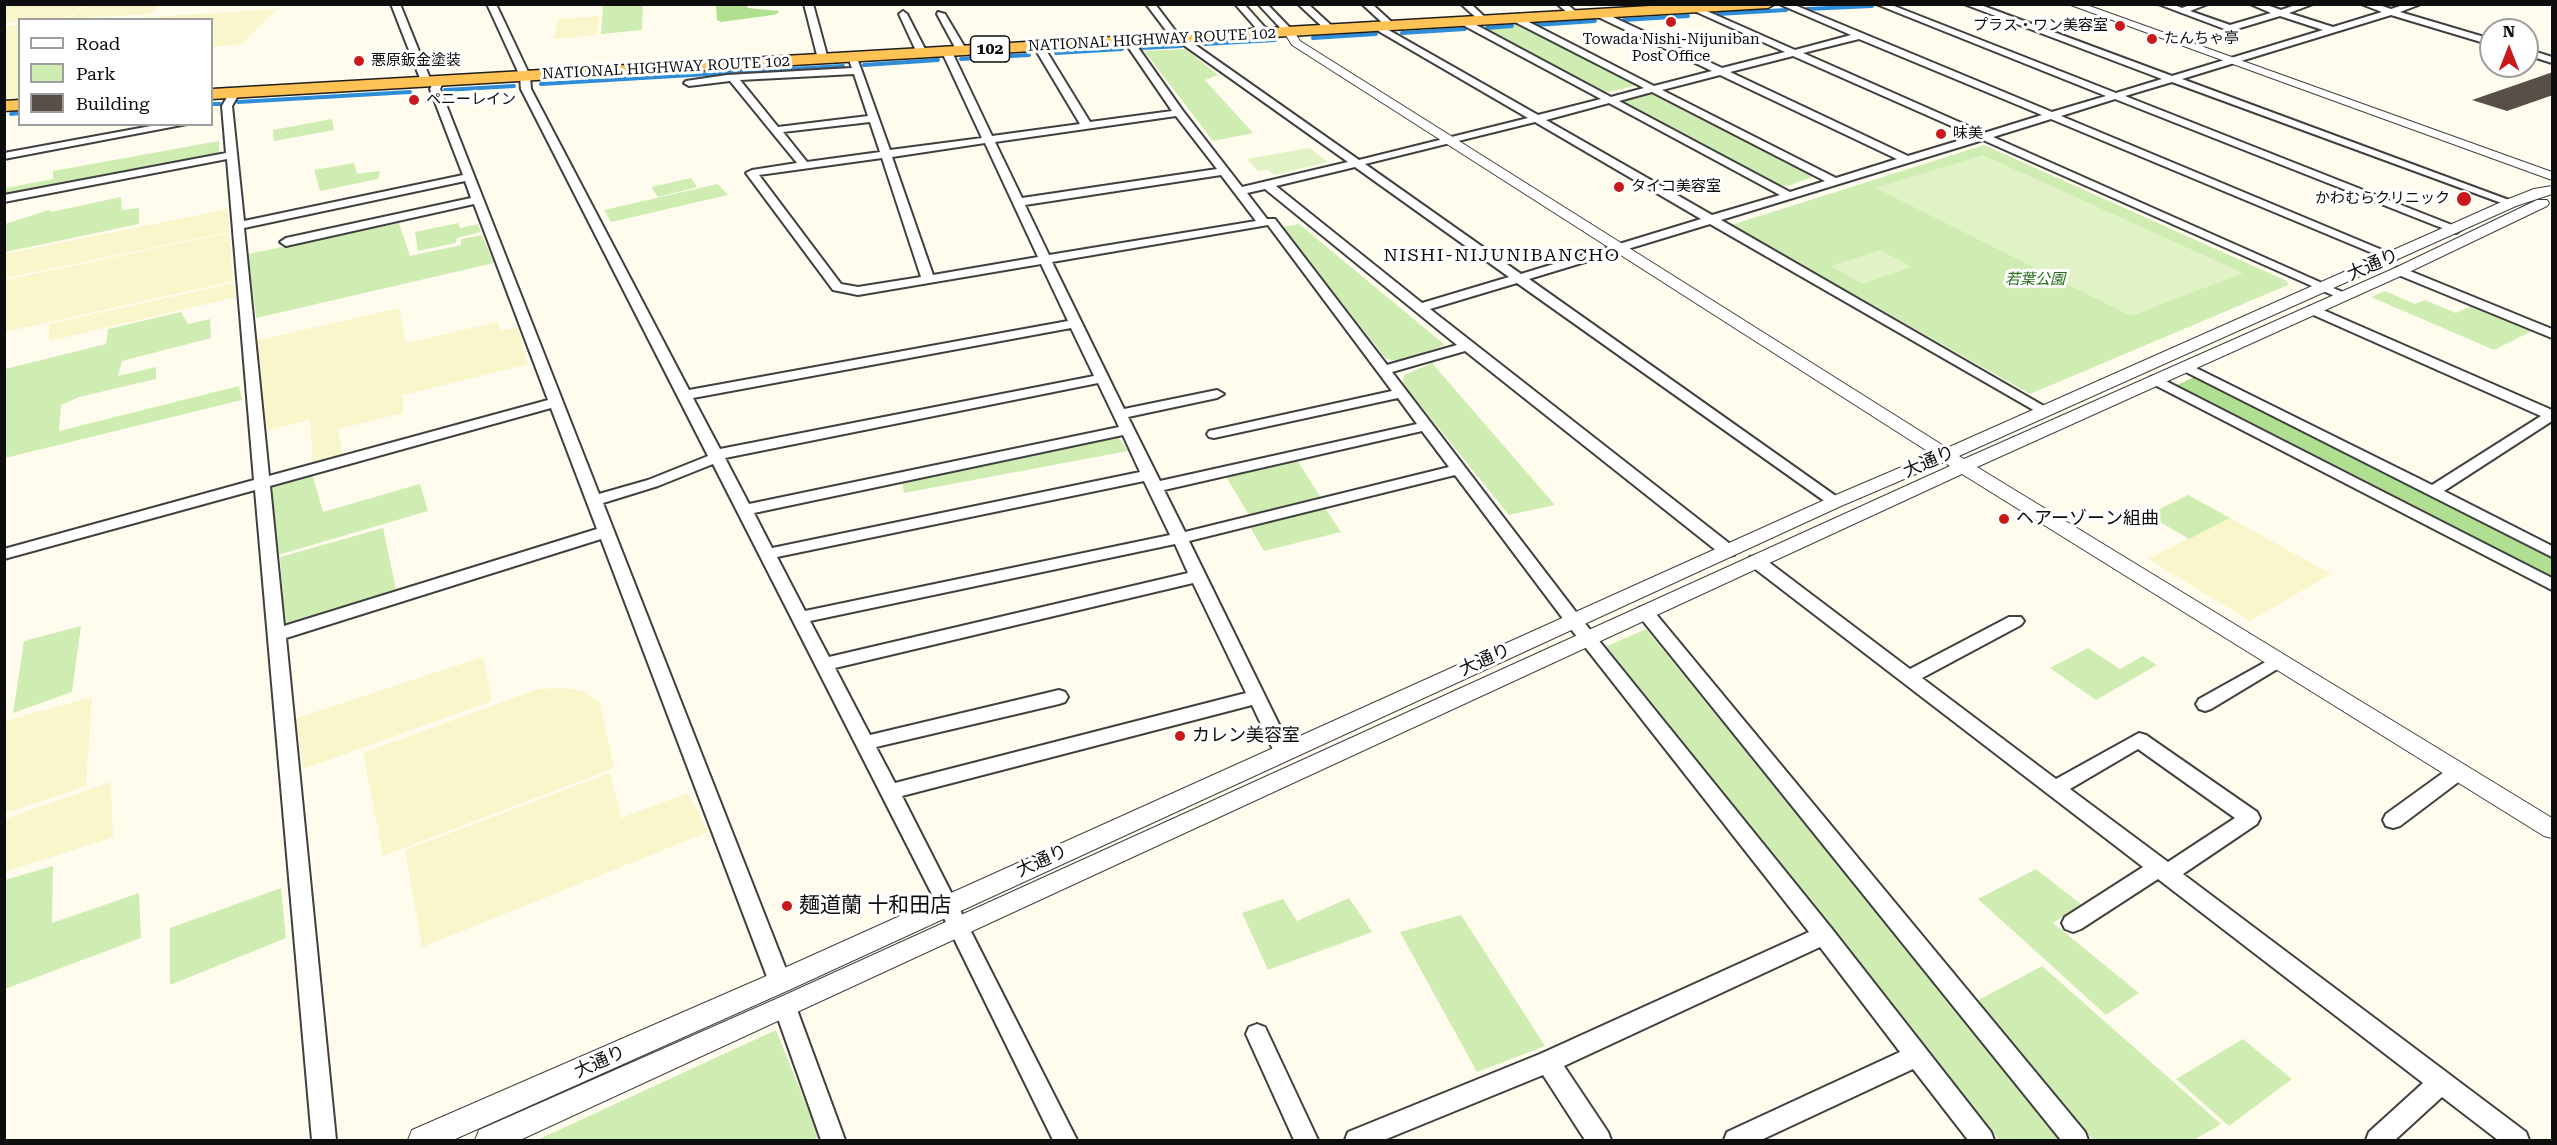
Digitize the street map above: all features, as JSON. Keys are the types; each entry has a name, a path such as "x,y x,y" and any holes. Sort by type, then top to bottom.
{"highway":[{"name":"NATIONAL HIGHWAY ROUTE 102","path":"213,94 824,59 855,64 922,53 1768,4"}],"street":[{"path":"395,4 433,81 780,982"},
{"path":"491,4 525,76 526,88 745,510 798,618 948,904 1065,1140"},
{"path":"808,4 824,59"},
{"path":"1150,4 1179,39 1521,278 1834,502"},
{"path":"1239,4 1266,34"},
{"path":"1262,4 1289,32 1296,43 1955,461 2553,829"},
{"path":"1302,4 1331,30"},
{"path":"1366,4 1384,27 1535,118 2044,412"},
{"path":"1465,4 1485,21"},
{"path":"1561,4 1577,16"},
{"path":"1783,4 2052,116 2553,334"},
{"path":"1880,4 2456,229"},
{"path":"1968,4 2511,203"},
{"path":"2073,4 2553,176"},
{"path":"2162,4 2230,28 2309,4"},
{"path":"2181,11 2204,4"},
{"path":"2254,4 2333,30"},
{"path":"2364,4 2479,38"},
{"path":"1420,308 2417,4"},
{"path":"1688,7 2343,295"},
{"path":"903,14 922,53"},
{"path":"941,14 989,140 1283,751"},
{"path":"1599,14 1908,160"},
{"path":"1516,19 1836,182"},
{"path":"1464,22 1790,196"},
{"path":"1241,190 1450,141 1859,36"},
{"path":"1129,42 1179,113 1241,190 1420,308 1728,551"},
{"path":"1039,47 1087,126"},
{"path":"689,82 734,79 855,64 928,279"},
{"path":"734,79 805,166"},
{"path":"235,92 224,117 232,155 324,1140"},
{"path":"1179,113 752,173 837,287 858,291 1283,219"},
{"path":"777,130 874,118"},
{"path":"4,156 171,126"},
{"path":"4,199 232,155"},
{"path":"1019,202 1225,171"},
{"path":"238,226 469,177"},
{"path":"1268,185 1283,219 1401,393 1573,620 1824,935 1983,1140"},
{"name":"大通り","path":"422,1140 780,982 1834,502 1955,461 2185,368 2314,310 2456,229 2511,203 2539,192 2553,190"},
{"name":"大通り","path":"489,1140 785,1007 1756,561 1955,461 2044,412 2322,286 2396,264 2553,198"},
{"path":"286,242 478,200"},
{"path":"2314,310 2553,415"},
{"path":"685,395 1076,323"},
{"path":"1384,370 1467,346"},
{"path":"2185,368 2553,552"},
{"path":"594,501 653,483 717,456 1102,378"},
{"path":"2156,380 2553,585"},
{"path":"1214,434 1401,393"},
{"path":"1120,414 1217,394"},
{"path":"4,554 556,402"},
{"path":"2432,492 2553,415"},
{"path":"767,554 1426,426"},
{"path":"745,510 1127,430"},
{"path":"798,618 1180,538 1459,469"},
{"path":"276,635 606,532"},
{"path":"1756,561 2517,1140"},
{"path":"823,665 1198,576"},
{"path":"1645,612 2076,1140"},
{"path":"1909,677 2015,621"},
{"path":"2205,704 2278,661"},
{"path":"865,743 1059,697"},
{"path":"890,792 1257,697"},
{"path":"2056,788 2139,740 2250,818 2073,924"},
{"path":"2393,820 2457,772"},
{"path":"1356,1140 1548,1062 1824,935"},
{"path":"785,1007 833,1140"},
{"path":"1257,1034 1306,1140"},
{"path":"1736,1140 1916,1056"},
{"path":"1548,1062 1599,1140"},
{"path":"2378,1140 2440,1083"}],"shaded area":[{"path":"5,4 85,4 68,18 18,18 18,22 5,23"},
{"path":"87,4 160,4 150,14 70,18"},
{"path":"277,9 242,44 213,47 213,18 136,18"},
{"path":"600,16 597,35 553,39 559,19"},
{"path":"18,25 18,98 5,99 5,26"},
{"path":"228,209 229,232 5,278 5,254"},
{"path":"229,233 233,281 5,332 5,280"},
{"path":"234,283 236,297 49,341 49,324"},
{"path":"399,308 406,343 498,322 501,331 518,327 528,364 403,395 403,413 338,429 343,457 313,465 310,420 266,431 255,341"},
{"path":"2230,518 2331,574 2250,621 2148,559"},
{"path":"483,657 492,701 303,769 296,718"},
{"path":"566,688 584,692 600,702 614,768 383,856 363,753 538,689"},
{"path":"92,697 86,786 5,813 5,721"},
{"path":"610,773 621,818 688,793 708,832 422,947 405,850"},
{"path":"111,782 113,837 5,872 5,819"}],"green space":[{"path":"603,5 643,5 642,30 601,34"},
{"path":"716,5 746,5 748,8 779,11 777,14 721,22 717,20"},
{"path":"1518,24 1634,86 1610,92 1603,91 1483,28"},
{"path":"1186,49 1218,75 1205,80 1253,133 1213,141 1144,51"},
{"path":"1654,94 1812,174 1812,177 1788,186 1779,185 1624,103 1623,100"},
{"path":"332,119 334,130 274,141 273,130"},
{"path":"219,141 219,152 202,159 5,195 5,188 53,179 53,171"},
{"name":"若葉公園","path":"1984,145 2287,281 2288,285 2030,394 1731,225"},
{"path":"1309,148 1328,162 1274,175 1268,170 1258,171 1247,159"},
{"path":"1983,155 2243,273 2131,316 1876,188"},
{"path":"354,163 357,174 380,171 378,179 320,191 314,170"},
{"path":"691,178 697,187 658,197 651,187"},
{"path":"718,184 728,195 611,222 604,210"},
{"path":"121,197 122,210 139,208 139,224 5,252 5,224 49,210 51,212"},
{"path":"399,223 410,256 461,245 461,239 482,235 494,263 256,318 248,254"},
{"path":"458,223 460,228 478,224 481,232 457,238 456,243 418,251 415,232"},
{"path":"1299,224 1445,345 1398,362 1385,358 1282,227"},
{"path":"1880,250 1912,267 1862,284 1831,266"},
{"path":"2385,291 2415,304 2425,300 2456,313 2471,306 2532,331 2494,350 2371,297"},
{"path":"181,312 188,324 210,319 211,338 122,361 118,376 156,367 156,379 79,397 61,405 59,431 239,386 242,400 5,458 5,369 106,344 108,329"},
{"path":"1432,363 1555,505 1509,515 1403,384 1404,375"},
{"path":"2194,377 2552,557 2552,580 2175,386"},
{"path":"1118,437 1128,451 904,493 902,481"},
{"path":"1297,460 1321,498 1249,515 1225,475"},
{"path":"312,473 323,512 420,484 428,511 278,555 269,485"},
{"path":"2188,495 2230,518 2189,539 2148,515"},
{"path":"1325,508 1341,532 1264,551 1250,527"},
{"path":"383,528 397,594 285,628 280,557"},
{"path":"81,626 72,692 13,713 24,641"},
{"path":"1646,629 2063,1140 1999,1140 1605,647"},
{"path":"2088,648 2120,669 2143,656 2157,665 2096,700 2050,668"},
{"path":"53,866 52,923 139,893 141,938 5,989 5,880"},
{"path":"2036,869 2082,905 2053,923 2139,993 2106,1015 1978,899"},
{"path":"281,888 286,938 170,985 170,928"},
{"path":"1349,898 1372,932 1268,970 1242,913 1283,899 1297,921"},
{"path":"1461,915 1545,1046 1477,1072 1400,932"},
{"path":"2042,966 2221,1124 2194,1140 2093,1140 1975,1002"},
{"path":"776,1030 819,1137 812,1140 537,1140"},
{"path":"2243,1039 2292,1079 2229,1126 2176,1079"}],"building":[{"path":"2553,72 2553,95 2507,111 2472,100 2539,78"}],"waterway":[{"path":"1891,5 1905,4"},
{"path":"1807,9 1872,6"},
{"path":"1718,14 1786,10"},
{"path":"1624,20 1688,16"},
{"path":"1536,25 1595,21"},
{"path":"1487,28 1512,26"},
{"path":"1402,33 1465,29"},
{"path":"1313,38 1376,34"},
{"path":"1205,44 1275,40"},
{"path":"1142,48 1181,46"},
{"path":"1056,53 1122,49"},
{"path":"961,59 1029,55"},
{"path":"864,65 938,60"},
{"path":"541,84 843,66"},
{"path":"445,90 514,86"},
{"path":"238,102 410,92"},
{"path":"213,104 220,104"},
{"path":"11,114 18,113"}],"place":[{"name":"Towada Nishi-Nijuniban Post Office","path":"1671,22"},
{"name":"プラス・ワン美容室","path":"2120,26"},
{"name":"たんちゃ亭","path":"2152,39"},
{"name":"悪原鈑金塗装","path":"359,61"},
{"name":"ペニーレイン","path":"414,100"},
{"name":"味美","path":"1941,134"},
{"name":"タイコ美容室","path":"1619,187"},
{"name":"かわむらクリニック","path":"2464,199"},
{"name":"ヘアーゾーン組曲","path":"2004,519"},
{"name":"カレン美容室","path":"1180,736"},
{"name":"麺道蘭 十和田店","path":"787,906"}],"district":[{"name":"NISHI-NIJUNIBANCHO","path":"1502,256"}]}
